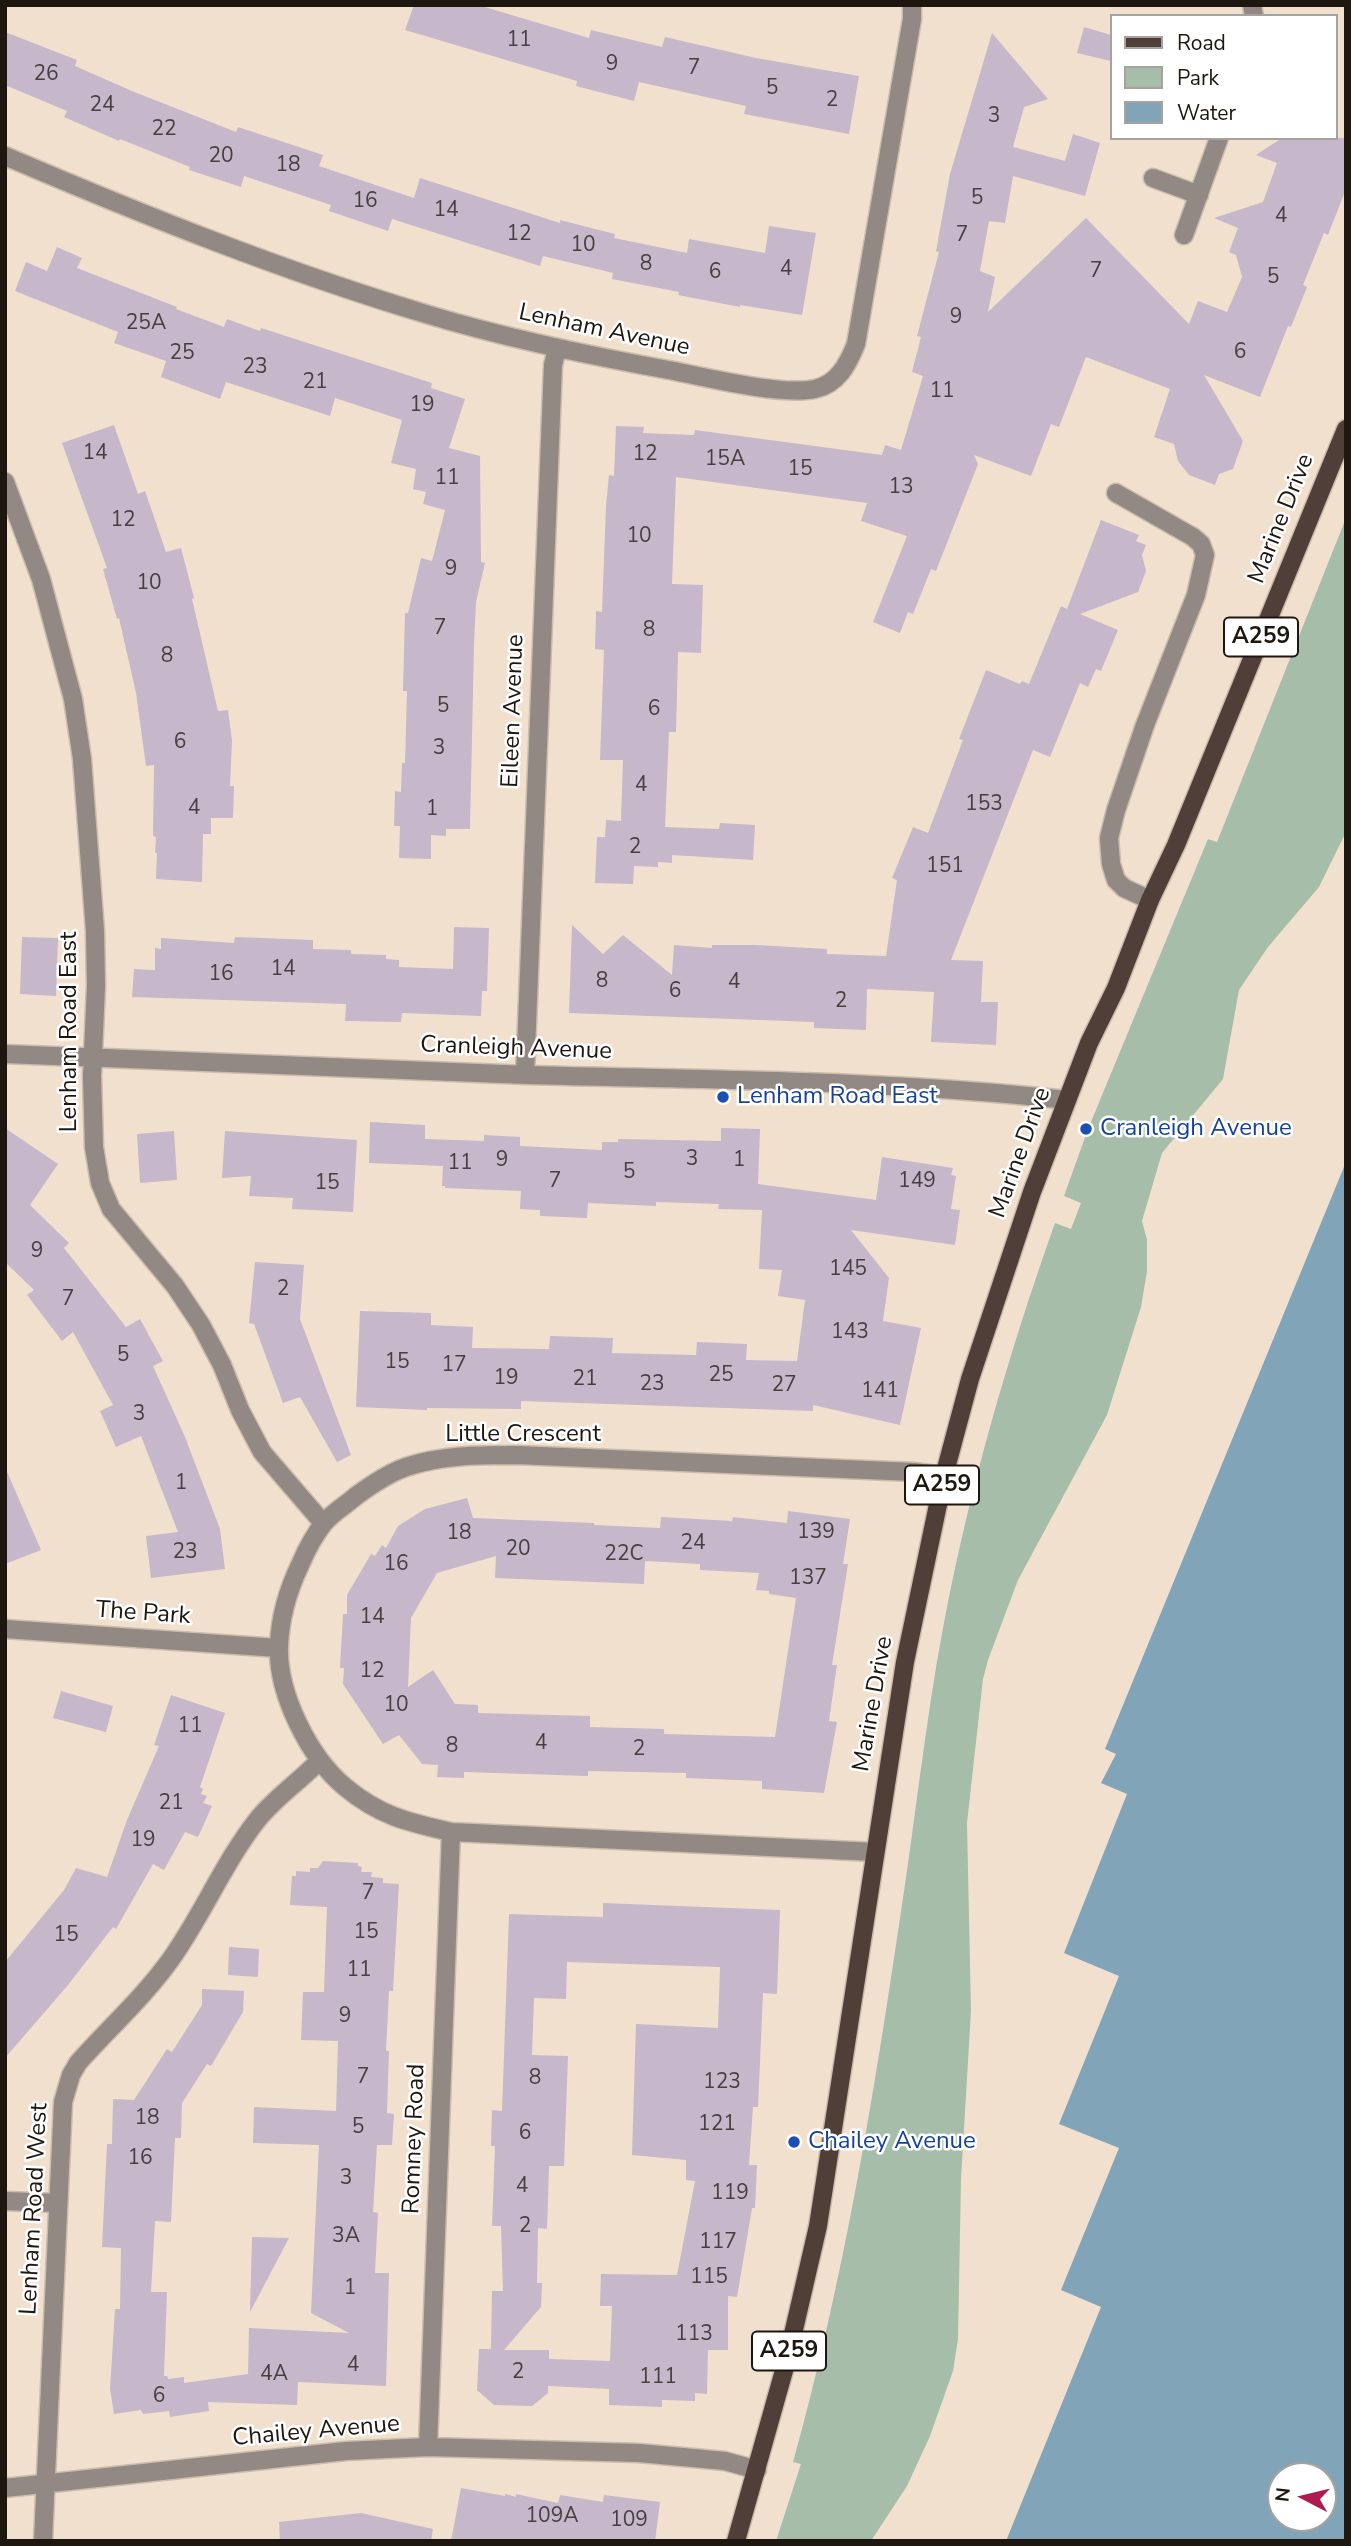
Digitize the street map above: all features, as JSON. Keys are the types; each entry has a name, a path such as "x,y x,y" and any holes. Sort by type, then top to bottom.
{"main road":[{"name":"Marine Drive","path":"736,2541 787,2360 818,2225 905,1662 944,1476 970,1379 1000,1284 1089,1043 1116,988 1150,900 1176,845 1346,429"}],"street":[{"name":"Lenham Avenue","path":"5,156 305,274 427,314 557,349 734,383 793,390 816,389 834,381 842,372 852,354 861,320 912,19 912,5"},
{"path":"1184,235 1218,140"},
{"path":"1153,178 1199,195"},
{"name":"Eileen Avenue","path":"525,1075 552,379 557,349"},
{"name":"Lenham Road East","path":"5,482 41,579 73,699 88,818 95,931 92,1076 94,1147 100,1183 111,1209 158,1263 201,1325 262,1452 323,1523"},
{"path":"1115,493 1193,537 1201,544 1205,555 1193,605 1145,724 1109,838 1111,864 1116,880 1124,888 1150,900"},
{"name":"Cranleigh Avenue","path":"5,1054 937,1088 1067,1100"},
{"name":"Little Crescent","path":"875,1852 451,1832 390,1817 343,1785 320,1760 302,1730 287,1698 278,1648 282,1615 290,1586 323,1523 371,1486 404,1468 436,1459 476,1455 914,1472 944,1476"},
{"name":"The Park","path":"5,1629 278,1648"},
{"name":"Lenham Road West","path":"43,2541 63,2102 71,2076 78,2063 170,1960 230,1858 258,1819 283,1792 320,1760"},
{"name":"Romney Road","path":"428,2447 451,1832"},
{"path":"5,2201 57,2203"},
{"name":"Chailey Avenue","path":"5,2488 346,2451 428,2447 639,2454 725,2461 757,2470"}],"green space":[{"path":"1346,518 1346,832 1319,887 1268,947 1239,990 1223,1079 1162,1153 1142,1221 1147,1240 1147,1271 1141,1307 1107,1415 1018,1580 983,1679 967,1823 971,2011 961,2179 958,2339 953,2371 930,2436 907,2486 871,2541 776,2541 801,2464 793,2462 827,2327 855,2192 890,1987 937,1664 953,1576 991,1423 1055,1223 1071,1229 1081,1203 1064,1196 1088,1129 1208,839 1217,842"}],"water":[{"path":"1346,1162 1346,2541 1006,2541 1101,2307 1061,2290 1119,2148 1059,2124 1119,1976 1064,1953 1127,1794 1101,1783 1116,1754 1105,1749"}],"building":[{"path":"414,5 478,5 589,38 591,30 662,47 665,37 756,58 859,76 849,134 744,114 746,106 639,82 634,101 576,86 577,81 405,30"},
{"path":"1084,27 1110,35 1110,61 1077,53"},
{"path":"5,32 77,60 75,66 132,91 236,132 238,127 323,155 319,166 414,198 420,178 560,223 560,220 615,234 614,238 687,253 689,239 765,253 769,226 816,233 802,315 678,295 679,292 612,279 613,273 543,256 540,266 392,219 388,231 329,211 331,205 244,176 241,187 189,170 190,167 64,117 67,111 5,85"},
{"path":"992,33 1048,99 1024,107 1013,147 1065,161 1073,134 1100,143 1085,196 1013,176 1005,223 989,221 980,271 995,277 988,312 1086,218 1189,324 1198,301 1227,312 1242,277 1236,255 1229,252 1238,228 1214,218 1263,202 1277,163 1256,155 1279,140 1346,138 1346,189 1328,235 1324,233 1303,285 1307,287 1291,327 1288,326 1260,397 1204,375 1243,441 1233,469 1219,474 1215,485 1189,475 1178,461 1174,444 1154,437 1170,389 1086,357 1059,427 1051,424 1031,476 974,455 978,464 936,571 931,569 913,614 908,612 900,633 873,622 907,536 861,521 867,503 676,477 672,584 703,585 701,653 678,652 676,732 669,732 665,827 719,829 720,823 755,825 753,860 672,855 672,863 658,862 658,867 634,866 633,884 595,883 597,837 605,837 606,820 621,821 623,760 600,760 604,650 595,649 596,611 602,612 606,506 609,475 614,476 616,426 644,427 643,433 694,435 695,430 882,455 885,445 901,450 923,376 912,372 921,337 917,336 939,252 936,251 950,174"},
{"path":"57,247 82,258 77,268 224,327 227,319 260,331 261,328 432,383 431,388 465,399 449,448 480,456 481,562 485,563 476,602 470,829 446,829 446,836 431,835 431,859 399,858 400,826 394,826 395,791 401,792 402,763 405,763 405,613 408,613 421,558 432,561 445,510 423,504 426,492 413,489 416,469 391,463 402,420 335,398 330,416 226,382 220,399 161,377 166,361 114,343 118,332 15,291 26,262 47,271"},
{"path":"114,425 138,494 145,491 166,552 181,548 218,711 228,710 232,741 230,786 234,786 233,818 211,818 211,834 203,834 202,882 156,879 156,837 153,836 154,765 146,766 136,693 119,618 117,619 103,569 107,568 62,443"},
{"path":"1101,520 1139,535 1136,541 1146,545 1142,555 1146,571 1138,592 1080,614 1118,630 1101,671 1096,669 1088,687 1080,683 1050,757 1033,750 951,960 983,961 981,1002 998,1002 996,1045 931,1042 934,992 867,989 866,1030 814,1028 814,1022 569,1013 572,925 603,954 623,935 672,975 674,945 712,948 712,945 756,945 827,949 827,954 886,956 897,880 892,878 913,827 928,833 963,740 959,739 986,670 1020,684 1022,681 1029,684 1061,606 1067,609"},
{"path":"454,927 489,928 487,991 482,991 481,1016 402,1013 401,1022 345,1021 346,1004 132,997 134,969 155,970 155,948 161,949 161,938 234,943 235,937 313,940 313,949 351,950 351,954 386,955 386,959 399,960 399,967 453,969"},
{"path":"22,937 58,938 56,996 20,994"},
{"path":"370,1122 425,1125 425,1139 484,1141 484,1135 520,1137 520,1146 602,1150 602,1142 618,1142 618,1139 721,1141 721,1128 760,1129 758,1184 876,1200 882,1157 953,1168 951,1175 956,1176 951,1209 960,1210 955,1245 851,1230 889,1278 883,1321 921,1328 900,1425 813,1405 813,1411 521,1401 521,1409 427,1410 356,1407 360,1311 431,1313 431,1325 473,1327 472,1348 549,1349 550,1336 613,1338 612,1353 696,1355 697,1342 747,1344 746,1360 797,1361 805,1300 778,1296 782,1270 759,1269 762,1210 718,1209 719,1204 656,1202 656,1206 588,1203 587,1218 540,1216 540,1210 520,1209 521,1191 445,1188 442,1186 443,1166 369,1163"},
{"path":"5,1128 58,1164 30,1205 69,1243 64,1248 126,1327 140,1319 163,1361 153,1366 185,1437 220,1529 225,1569 151,1578 146,1536 178,1532 141,1436 116,1447 100,1411 113,1405 73,1332 62,1341 27,1295 34,1290 5,1262"},
{"path":"174,1131 177,1180 140,1183 137,1134"},
{"path":"225,1131 357,1140 353,1212 292,1209 293,1198 249,1196 251,1176 222,1178"},
{"path":"255,1262 304,1265 300,1319 351,1455 337,1462 300,1397 283,1403 254,1324 249,1323"},
{"path":"5,1467 41,1550 5,1564"},
{"path":"467,1498 473,1518 660,1528 661,1517 732,1521 733,1517 787,1523 788,1511 850,1519 843,1564 848,1564 832,1665 837,1665 829,1721 837,1722 824,1793 762,1789 762,1781 686,1778 686,1773 588,1771 588,1776 464,1772 464,1778 437,1777 438,1765 422,1764 399,1735 383,1744 343,1684 344,1668 340,1668 343,1614 347,1614 347,1595 371,1554 375,1556 382,1545 386,1548 398,1526 425,1509","holes":["496,1556 495,1578 644,1584 645,1561 700,1564 700,1570 759,1573 756,1590 796,1598 775,1737 664,1734 664,1729 590,1727 590,1716 478,1713 478,1705 455,1704 433,1670 408,1687 411,1618 437,1573"]},
{"path":"61,1691 113,1706 106,1732 53,1718"},
{"path":"171,1695 225,1713 200,1787 203,1789 201,1794 207,1796 203,1803 212,1806 198,1837 185,1832 164,1870 153,1864 116,1929 113,1927 68,1985 5,2058 5,1962 64,1890 76,1868 107,1877 127,1820 159,1746 154,1745"},
{"path":"323,1861 358,1863 358,1866 362,1867 361,1872 372,1872 371,1877 383,1878 383,1883 399,1884 393,1991 389,1991 386,2051 389,2051 387,2113 394,2114 392,2145 377,2145 373,2212 378,2213 375,2273 389,2273 386,2386 298,2382 297,2405 208,2402 209,2411 170,2417 169,2411 143,2414 141,2410 114,2414 110,2389 115,2309 120,2309 121,2248 102,2247 107,2144 112,2144 113,2099 134,2100 167,2049 172,2052 202,2005 202,1989 244,1991 243,2012 211,2066 207,2064 182,2103 181,2138 175,2138 171,2222 155,2221 151,2292 167,2292 164,2376 168,2379 184,2377 184,2383 248,2374 249,2328 349,2333 311,2313 319,2145 253,2143 254,2107 336,2111 338,2041 301,2040 303,1992 324,1992 327,1907 290,1905 292,1876 296,1876 296,1871 310,1872 310,1868 318,1868"},
{"path":"603,1903 780,1910 777,1994 763,1993 758,2107 753,2107 749,2165 757,2165 755,2208 752,2208 737,2297 728,2296 728,2350 708,2350 707,2394 695,2393 695,2401 662,2400 662,2407 609,2405 609,2389 548,2386 548,2393 532,2406 494,2405 477,2390 479,2349 491,2349 492,2291 503,2291 501,2226 492,2226 495,2146 491,2146 492,2110 502,2111 509,1914 603,1917","holes":["567,1962 720,1967 718,2028 636,2024 632,2155 686,2160 686,2180 695,2181 677,2275 601,2274 600,2306 612,2306 610,2361 549,2359 549,2350 504,2350 541,2307 542,2283 537,2283 538,2228 547,2229 549,2166 564,2166 568,2056 532,2055 534,1998 566,1999"]},
{"path":"229,1947 259,1949 258,1977 228,1975"},
{"path":"252,2237 289,2238 250,2312"},
{"path":"461,2488 505,2496 516,2497 516,2494 558,2503 560,2495 603,2502 604,2495 660,2502 655,2541 451,2541"},
{"path":"361,2513 433,2529 431,2541 280,2541 279,2522"}],"place":[{"name":"Lenham Road East","path":"723,1097"},
{"name":"Cranleigh Avenue","path":"1086,1129"},
{"name":"Chailey Avenue","path":"794,2142"}]}
